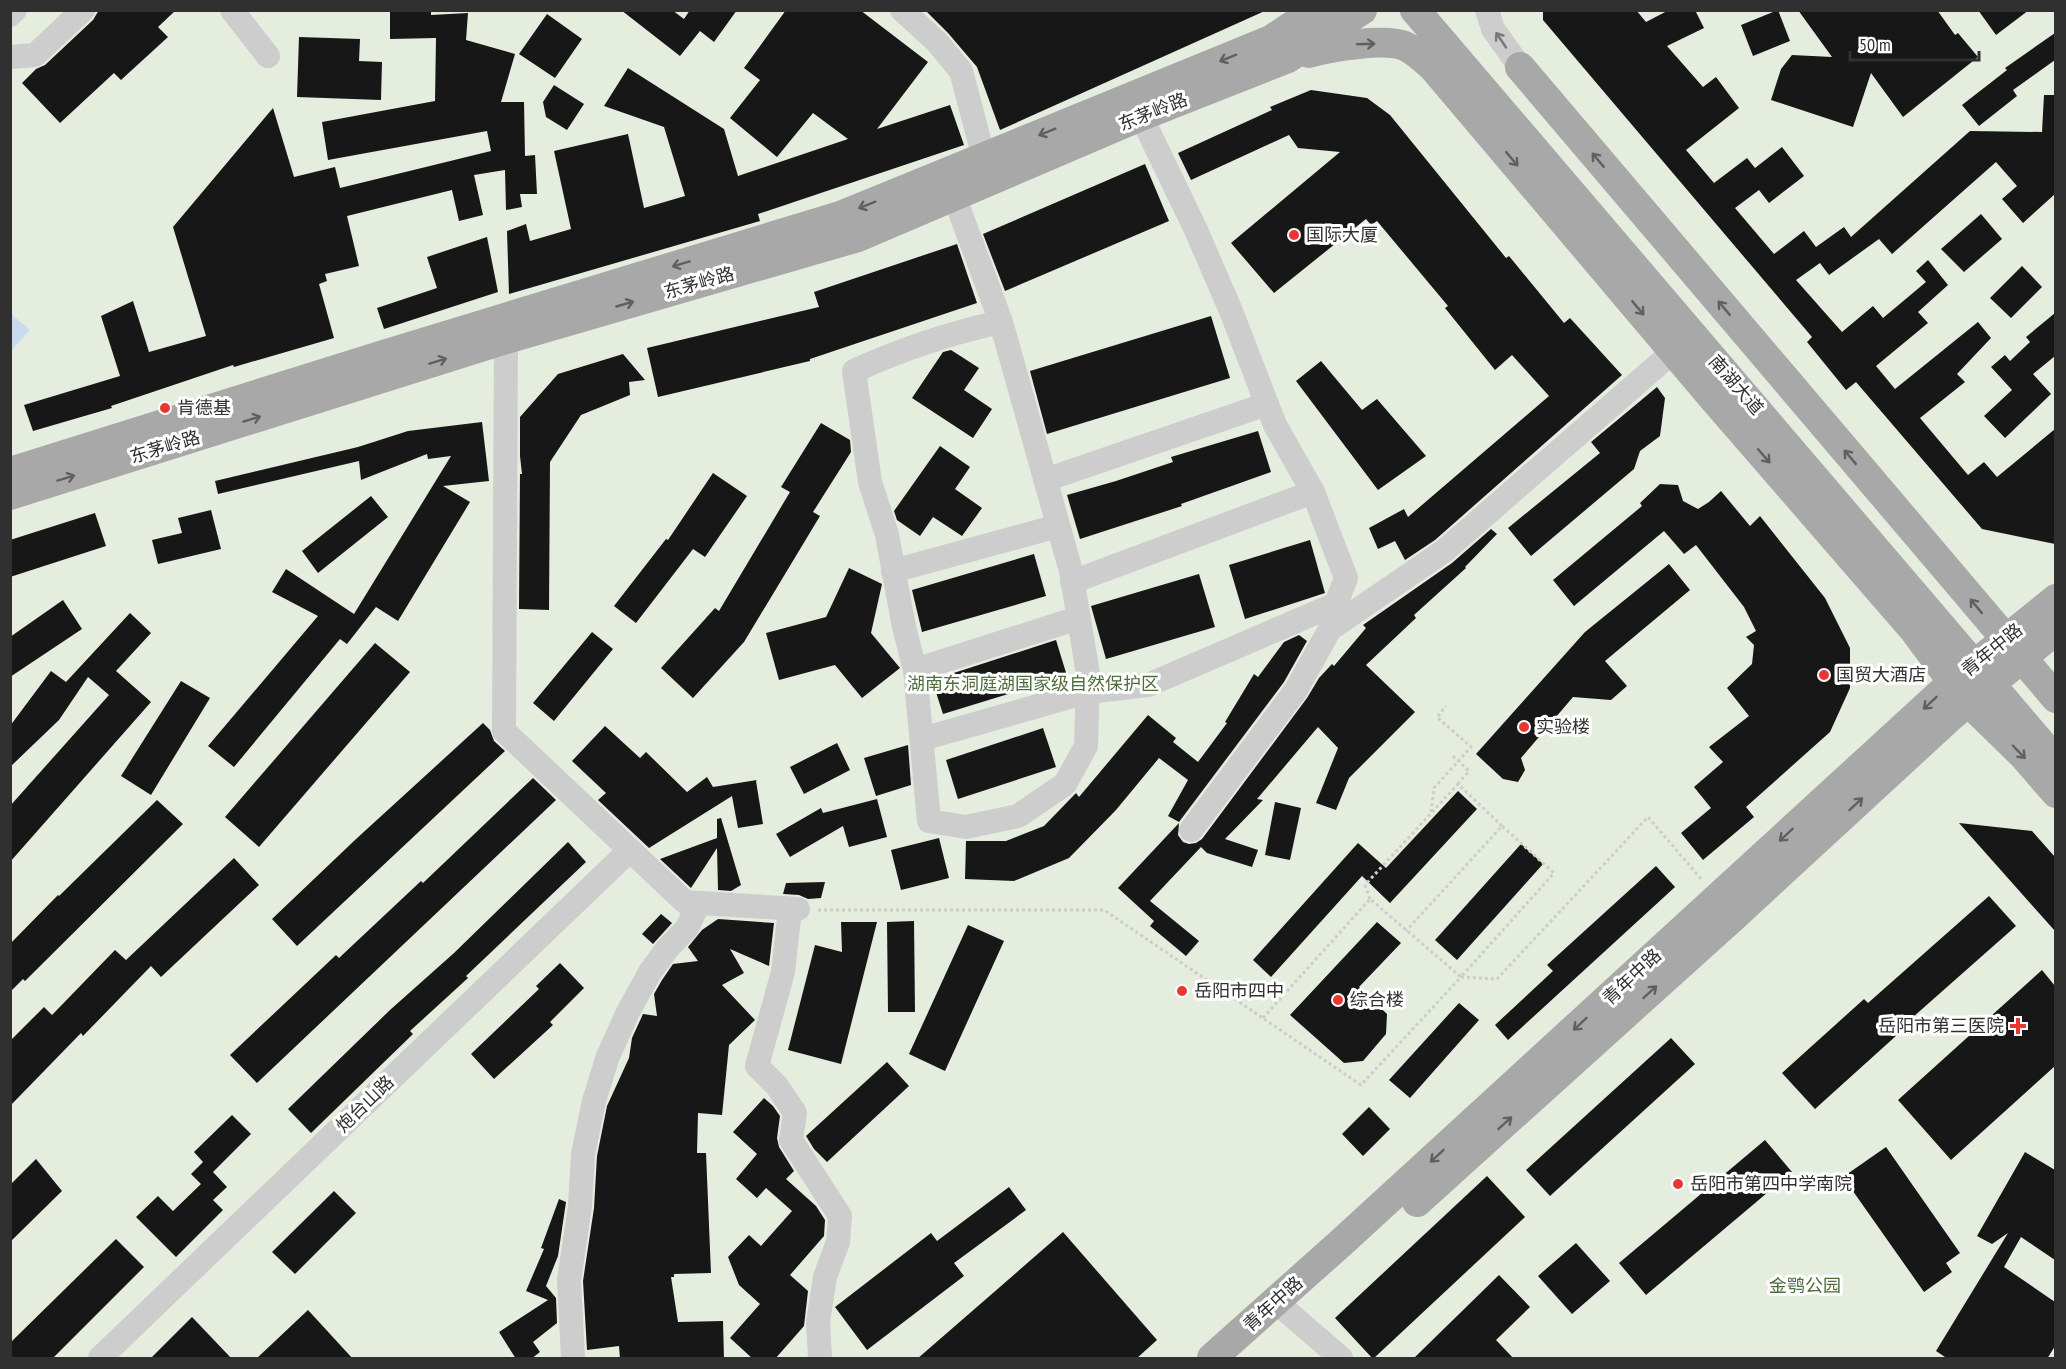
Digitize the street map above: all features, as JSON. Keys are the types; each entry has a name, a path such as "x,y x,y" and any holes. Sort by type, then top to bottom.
{"main road":[{"name":"东茅岭路","path":"10,472 843,215 984,158 1280,49 1316,10"},
{"name":"东茅岭路","path":"10,495 506,339 858,237 1141,116 1362,10"},
{"name":"南湖大道","path":"1415,10 1987,674 2055,731"},
{"name":"南湖大道","path":"1439,10 1987,674 2055,760"},
{"path":"1280,49 1368,43 1405,46 1433,67 1914,630 1987,674 2055,698"},
{"path":"1520,67 1987,674 2023,755 2055,793"},
{"name":"青年中路","path":"1212,1359 1283,1308 1734,916 1942,724 2055,599"},
{"name":"青年中路","path":"1243,1359 1283,1308 1717,898 1987,674 2055,630"}],"street":[{"path":"10,15 15,10"},
{"path":"232,10 268,56"},
{"path":"902,10 937,42 961,71 984,158"},
{"path":"1280,49 1292,10"},
{"path":"1487,10 1493,28 1520,67"},
{"path":"10,57 35,55 80,11"},
{"path":"922,739 1087,692 1149,685 1336,604 1346,578 1313,492 1275,425 1231,311 1196,230 1141,116"},
{"path":"954,196 1001,322 1072,582 1088,674 1086,746 1065,784 1018,816 966,827 929,821 915,670 904,627 887,535 870,482 854,371 893,353 961,331 1001,322"},
{"path":"506,339 504,730 685,902 794,909 783,972 757,1066 777,1086 795,1113 791,1140 840,1216 838,1242 825,1277 818,1322 820,1359"},
{"path":"1191,830 1296,690 1330,629 1444,551 1674,351"},
{"path":"1045,480 1267,404"},
{"path":"1072,582 1313,492"},
{"path":"893,572 1058,526"},
{"path":"915,670 1078,618"},
{"name":"炮台山路","path":"100,1359 630,850"},
{"path":"573,1359 569,1280 580,1206 583,1154 594,1101 608,1056 628,1012 650,972 687,928 699,903"},
{"path":"1283,1308 1341,1359"}],"path":[{"path":"1431,813 1434,788 1471,747 1437,717 1446,706"},
{"path":"1453,756 1470,771 1365,885 1370,899 1461,977 1497,979 1648,817 1717,898"},
{"path":"794,909 1104,910 1360,1085 1554,873 1458,784"},
{"path":"1406,931 1502,826"},
{"path":"1263,1018 1370,899"}],"green space":[{"name":"湖南东洞庭湖国家级自然保护区","path":"11,11 2055,11 2055,1358 11,1358"}],"water":[{"path":"10,313 30,330 11,351 10,351"}],"building":[{"path":"99,10 176,10 158,27 168,37 121,80 114,73 60,123 22,83 36,69 45,65 93,20"},
{"path":"390,10 431,10 431,15 468,13 466,40 515,54 501,102 524,102 525,156 535,155 537,194 520,194 522,207 506,210 505,170 474,175 483,215 459,221 452,190 347,216 359,266 325,274 327,281 319,284 334,338 234,367 233,365 111,406 112,408 33,431 24,405 120,376 101,316 133,301 149,352 206,336 173,227 273,108 294,177 335,167 340,188 491,151 487,131 328,160 322,122 435,101 436,38 390,39"},
{"path":"621,10 672,10 684,19 690,10 737,10 714,42 700,31 680,56"},
{"path":"786,10 860,10 928,62 877,129 950,105 964,145 758,214 760,221 509,294 507,231 526,224 530,241 571,229 554,151 628,134 644,208 685,196 664,127 604,106 628,68 724,129 738,176 848,139 813,113 777,157 730,118 760,80 744,68"},
{"path":"925,10 1267,10 1000,130 977,67"},
{"path":"1543,10 1636,10 1646,22 1669,10 1695,10 1704,28 1667,46 1703,87 1716,77 1739,108 1686,150 1714,183 1747,158 1755,168 1782,147 1804,176 1769,203 1759,190 1735,208 1774,254 1804,231 1816,247 1844,227 1851,237 1970,131 2042,132 2044,95 2055,95 2055,194 2023,223 2002,199 2017,186 1996,162 1892,254 1879,239 1829,275 1820,263 1796,280 1842,332 1873,306 1883,318 1926,282 1916,271 1928,260 1948,285 1918,312 1928,323 1876,366 1895,389 1978,322 1991,338 1957,374 1965,382 1920,418 1968,475 1984,462 1997,477 2055,429 2055,544 1982,529 1856,382 1846,390 1807,342 1812,337 1543,20"},
{"path":"1778,10 1790,41 1753,56 1741,25"},
{"path":"1798,10 1937,10 1955,35 1958,33 1978,57 1903,117 1871,73 1853,127 1771,100 1781,69 1792,55 1832,57"},
{"path":"1978,10 2029,10 1996,35"},
{"path":"547,14 582,39 555,78 519,54"},
{"path":"2055,33 2055,60 2013,90 2017,96 1979,126 1962,105 2007,70 2005,68"},
{"path":"299,37 360,39 359,61 382,62 381,100 297,97"},
{"path":"554,85 584,104 567,130 546,117 543,102"},
{"path":"1311,90 1367,98 1390,115 1506,258 1509,256 1564,323 1570,318 1622,375 1435,540 1405,560 1395,541 1378,549 1369,528 1404,509 1408,517 1549,396 1512,355 1495,370 1445,308 1448,306 1377,221 1371,225 1366,219 1274,293 1231,243 1340,152 1298,148 1289,135 1191,180 1178,153 1272,110 1270,107"},
{"path":"1145,164 1169,221 1005,291 983,234"},
{"path":"1981,214 2002,239 1964,272 1941,249"},
{"path":"487,237 498,292 384,329 377,308 437,288 427,257"},
{"path":"957,244 977,303 810,359 810,361 658,397 647,348 819,307 814,292"},
{"path":"2022,266 2042,287 2011,318 1990,298"},
{"path":"2055,313 2055,356 2033,374 2051,394 2005,438 1984,416 2012,390 1991,367 2005,355 2010,361 2030,342 2026,337"},
{"path":"1211,316 1230,378 1047,434 1030,371"},
{"path":"951,350 979,368 964,390 992,409 973,438 912,398 943,352"},
{"path":"623,354 645,380 629,382 630,395 581,415 550,462 549,610 519,609 520,474 522,474 520,417 558,374"},
{"path":"1321,361 1362,410 1377,399 1426,456 1378,490 1296,381"},
{"path":"1657,387 1665,398 1660,436 1640,451 1634,469 1531,556 1508,528 1600,453 1591,442"},
{"path":"482,422 489,481 443,486 470,502 398,621 376,607 347,644 340,639 234,767 208,746 318,616 272,592 286,569 354,614 451,456 428,459 427,454 361,480 359,461 218,494 215,481 358,447 408,431"},
{"path":"821,423 850,440 851,452 813,512 820,516 744,642 693,698 661,668 715,608 719,611 790,492 781,487"},
{"path":"1258,431 1271,472 1181,504 1182,506 1080,539 1067,495 1173,462 1171,457"},
{"path":"940,446 970,467 955,489 982,508 962,536 933,517 920,536 897,520 894,511"},
{"path":"713,473 747,496 705,557 693,549 636,623 614,606 666,539 668,540"},
{"path":"1660,484 1678,485 1683,501 1698,509 1721,491 1750,526 1760,516 1825,598 1850,648 1850,688 1830,732 1746,807 1754,817 1703,860 1681,833 1711,808 1694,787 1723,762 1709,747 1749,716 1727,688 1752,664 1754,645 1746,637 1756,631 1744,607 1696,545 1684,554 1664,531 1574,606 1553,580 1642,506 1640,503"},
{"path":"371,496 388,517 318,573 302,551"},
{"path":"211,510 221,549 158,564 152,540 182,533 178,518"},
{"path":"95,513 106,546 10,577 10,540"},
{"path":"1491,529 1497,534 1466,568 1414,615 1416,618 1366,665 1415,712 1349,778 1336,810 1316,803 1338,748 1318,727 1257,799 1263,800 1225,839 1258,850 1252,867 1207,853 1201,847 1150,901 1199,941 1186,956 1150,926 1154,921 1118,888 1179,823 1178,835 1183,842 1196,843 1202,839 1307,698 1319,678 1332,664 1334,666 1366,628 1363,625 1452,563"},
{"path":"1310,540 1325,593 1245,619 1229,565"},
{"path":"1034,554 1046,596 922,632 912,590"},
{"name":"实验楼","path":"1669,564 1690,590 1605,661 1627,686 1611,700 1573,697 1521,758 1525,770 1518,782 1503,779 1476,754 1585,632"},
{"path":"849,568 882,584 871,633 900,668 862,698 835,665 779,680 766,633 826,617"},
{"path":"1199,574 1215,627 1106,659 1091,606"},
{"path":"63,600 82,629 10,677 10,637"},
{"path":"130,613 151,633 116,671 151,702 10,862 10,806 109,695 88,677 59,720 10,767 10,726 51,671 66,682"},
{"path":"592,632 613,649 554,721 533,703"},
{"path":"1299,635 1307,641 1284,682 1179,822 1168,816 1188,780 1159,758 1116,810 1069,858 1014,881 965,879 966,841 1006,841 1044,826 1076,793 1079,797 1148,715 1176,738 1173,742 1198,762 1227,723 1225,722 1254,674 1258,677 1284,642"},
{"path":"1056,640 1067,676 943,714 932,680"},
{"path":"375,643 410,672 259,847 225,817"},
{"path":"181,681 210,698 151,795 121,776"},
{"path":"483,723 490,730 494,741 505,751 297,946 272,919"},
{"path":"605,726 640,758 646,752 687,792 707,777 713,787 757,780 763,824 738,828 732,796 649,848 598,800 606,793 572,761"},
{"path":"1043,728 1056,767 958,799 946,760"},
{"path":"837,743 850,770 804,794 790,767"},
{"path":"908,745 911,785 876,796 864,758"},
{"path":"533,778 556,800 257,1083 230,1055 336,955 339,958 421,881 423,883"},
{"path":"1458,791 1477,809 1390,903 1362,876 1271,977 1253,960 1358,843 1386,868"},
{"path":"877,799 887,837 849,847 843,826 790,857 776,834 821,808 823,813"},
{"path":"157,800 183,824 25,981 23,979 10,992 10,944"},
{"path":"1275,802 1301,808 1290,860 1265,855"},
{"path":"721,818 741,885 731,891 718,890 717,848 691,888 660,859 717,838 717,819"},
{"path":"1959,823 2032,831 2055,857 2055,931"},
{"path":"939,838 949,878 901,890 891,850"},
{"path":"568,842 586,862 466,976 468,978 410,1031 413,1034 311,1133 288,1109"},
{"path":"1521,844 1543,864 1457,960 1435,940"},
{"path":"234,858 259,885 161,977 151,966 10,1106 10,1041 44,1007 52,1015 115,950 126,960"},
{"path":"1656,866 1675,887 1508,1040 1495,1025 1553,971 1547,965"},
{"path":"825,882 821,898 808,899 799,895 783,894 786,883"},
{"path":"1989,896 2016,926 1895,1033 1897,1035 1815,1109 1782,1073 1864,999 1868,1003"},
{"path":"661,914 672,923 653,944 642,934"},
{"path":"718,919 774,923 769,966 730,949 744,973 722,985 755,1020 729,1045 722,1115 698,1113 697,1153 706,1153 711,1273 674,1274 674,1277 671,1277 678,1322 723,1321 724,1359 620,1359 619,1346 587,1350 583,1281 594,1208 597,1156 607,1106 629,1058 632,1038 643,1014 657,1016 654,994 662,980 673,964 698,961 688,947 702,930"},
{"path":"914,921 915,1012 888,1012 887,922"},
{"path":"841,922 877,922 841,1064 788,1050 815,945 842,952"},
{"name":"综合楼","path":"1377,922 1401,943 1359,987 1387,1014 1386,1034 1363,1061 1344,1063 1290,1015"},
{"path":"968,925 1004,941 945,1071 909,1054"},
{"path":"560,963 584,988 550,1022 553,1025 494,1079 471,1054 539,989 536,986"},
{"name":"岳阳市第三医院","path":"2042,970 2055,986 2055,1066 1951,1160 1898,1100"},
{"path":"1459,1003 1479,1020 1410,1098 1389,1080"},
{"path":"1671,1038 1695,1064 1550,1196 1526,1170"},
{"path":"887,1062 909,1086 827,1162 814,1149 806,1136"},
{"path":"764,1098 780,1116 777,1138 779,1147 794,1171 786,1179 816,1206 825,1220 824,1236 790,1275 808,1291 804,1326 775,1359 753,1359 730,1338 760,1304 739,1285 728,1257 749,1235 761,1246 792,1211 766,1188 757,1198 736,1179 757,1154 733,1132"},
{"path":"1369,1107 1390,1129 1363,1156 1342,1134"},
{"path":"232,1115 251,1134 213,1172 227,1187 213,1200 223,1210 176,1257 136,1217 158,1196 173,1211 201,1184 191,1174 203,1162 194,1152"},
{"path":"1765,1140 1792,1172 1646,1295 1619,1263"},
{"path":"1886,1147 1960,1253 1946,1263 1952,1272 1924,1292 1843,1177"},
{"path":"2025,1152 2055,1170 2055,1260 2021,1237 2004,1267 2055,1302 2055,1346 2047,1359 1948,1359 1936,1351 2008,1233 1992,1244 1977,1236"},
{"path":"36,1159 62,1191 10,1242 10,1185"},
{"path":"1487,1176 1525,1217 1373,1359 1335,1318"},
{"path":"1009,1187 1026,1210 954,1263 964,1276 867,1350 835,1307 931,1233 937,1241"},
{"path":"334,1191 356,1213 295,1274 272,1252"},
{"path":"559,1199 566,1202 558,1256 546,1286 556,1298 557,1323 533,1342 540,1352 531,1359 516,1359 499,1332 548,1300 526,1291 544,1249 541,1248"},
{"path":"1063,1232 1157,1340 1136,1359 917,1359"},
{"path":"116,1239 144,1267 52,1359 10,1359 10,1343"},
{"path":"1576,1243 1610,1281 1572,1314 1538,1276"},
{"path":"1499,1275 1530,1307 1496,1340 1514,1359 1413,1359"},
{"path":"308,1310 353,1359 256,1359"},
{"path":"192,1317 232,1359 150,1359"}],"place":[{"name":"国际大厦","path":"1294,235"},
{"name":"肯德基","path":"165,408"},
{"name":"国贸大酒店","path":"1824,675"},
{"name":"实验楼","path":"1524,727"},
{"name":"岳阳市四中","path":"1182,991"},
{"name":"综合楼","path":"1338,1000"},
{"name":"岳阳市第三医院","path":"2018,1026"},
{"name":"岳阳市第四中学南院","path":"1678,1184"}],"park label":[{"name":"金鹗公园","path":"1805,1286"}]}
